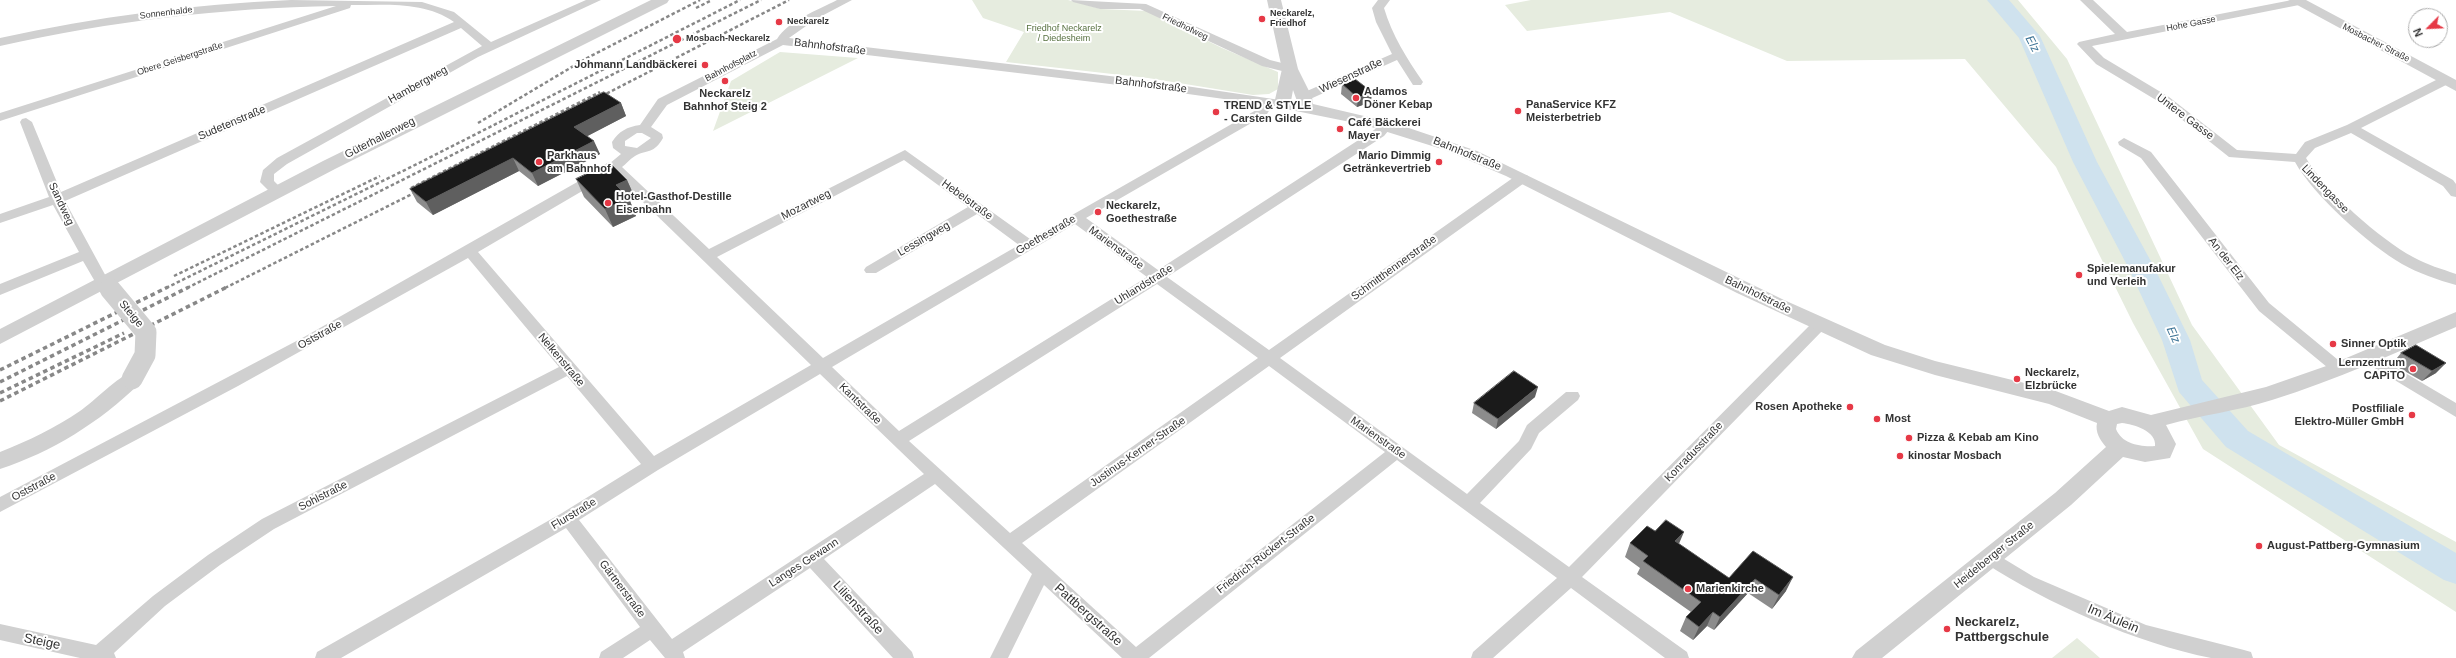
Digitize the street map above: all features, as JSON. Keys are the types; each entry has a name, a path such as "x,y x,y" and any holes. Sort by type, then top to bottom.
{"street":[{"name":"Hambergweg","path":"277,191 267,182 268,173 282,161 490,47 595,0"},
{"name":"Güterhallenweg","path":"106,286 277,191 413,121 662,0"},
{"name":"Bahnhofsplatz","path":"644,129 662,102 781,41 785,35 812,17 846,0"},
{"name":"Friedhofweg","path":"1078,0 1100,6 1142,6 1266,64 1290,69"},
{"path":"1274,0 1290,69 1304,102"},
{"path":"1384,0 1378,8 1382,22 1417,82"},
{"path":"2086,0 2125,37"},
{"name":"Hohe Gasse","path":"2083,44 2125,37 2297,1"},
{"name":"Mosbacher Straße","path":"2297,1 2451,83"},
{"name":"Sonnenhalde","path":"0,42 102,21 186,10 274,2 406,2 444,11 462,23 490,47"},
{"name":"Obere Geisbergstraße","path":"0,117 360,2"},
{"name":"Sudetenstraße","path":"0,219 58,199 462,23"},
{"name":"Bahnhofstraße","path":"781,41 1152,85 1275,103 1304,102 1387,125 1452,146 1522,178 1819,325 1885,352 1943,371 2083,406 2108,419"},
{"name":"Untere Gasse","path":"2083,44 2100,61 2166,100 2234,154 2298,158"},
{"name":"Wiesenstraße","path":"1304,102 1397,50"},
{"path":"1275,103 1287,91 1290,69"},
{"name":"Lindengasse","path":"2451,83 2352,128 2310,145 2298,158 2302,167 2337,204 2401,256 2418,266 2456,280"},
{"name":"Goethestraße","path":"822,367 1275,103"},
{"name":"Sandweg","path":"26,122 58,199 86,254 106,286"},
{"name":"Uhlandstraße","path":"898,440 1156,278 1379,133 1387,125"},
{"path":"2352,128 2448,183 2456,193"},
{"path":"632,152 622,150 618,142 627,133 644,129"},
{"name":"Oststraße","path":"0,505 212,394 470,253 614,167 632,152 646,149 656,140 655,132 644,129"},
{"name":"An der Elz","path":"2124,142 2146,156 2264,307 2338,368"},
{"name":"Hebelstraße","path":"905,154 1029,245"},
{"name":"Mozartweg","path":"706,256 905,154"},
{"name":"Kantstraße","path":"614,167 898,440 1041,573"},
{"name":"Schmitthennerstraße","path":"1268,360 1522,178"},
{"name":"Lessingweg","path":"871,270 977,208"},
{"name":"Marienstraße","path":"1076,218 1268,360 1469,503 1569,579 1680,658"},
{"name":"Nelkenstraße","path":"470,253 568,369 652,465"},
{"path":"0,290 86,254"},
{"path":"0,337 106,286"},
{"name":"Steige","path":"0,461 41,444 82,421 113,399 132,379 145,355 146,332 106,286"},
{"path":"2150,423 2171,415 2268,394 2368,357 2456,319"},
{"name":"Konradusstraße","path":"1569,579 1819,325"},
{"path":"2368,357 2456,411"},
{"name":"Justinus-Kerner-Straße","path":"1008,543 1268,360"},
{"name":"Flurstraße","path":"324,658 568,518 652,465 822,367"},
{"name":"Sohlstraße","path":"103,656 160,601 214,560 268,524 568,369"},
{"path":"1469,503 1525,445 1533,429 1572,396"},
{"path":"2122,415 2132,416 2150,423 2164,437 2166,444 2163,452 2152,456 2142,455 2121,447 2109,436 2106,430 2108,419 2122,415"},
{"name":"Heidelberger Straße","path":"1864,658 2063,499 2099,464 2121,447"},
{"name":"Friedrich-Rückert-Straße","path":"1135,658 1397,451"},
{"name":"Langes Gewann","path":"674,654 812,558 936,476"},
{"name":"Gärtnerstraße","path":"568,518 652,629 674,654"},
{"name":"Lilienstraße","path":"812,558 905,658"},
{"name":"Im Äulein","path":"1991,558 2028,582 2143,632 2244,658"},
{"path":"1000,658 1041,573"},
{"name":"Pattbergstraße","path":"1041,573 1135,658"},
{"path":"1480,658 1569,579"},
{"path":"608,658 652,629"},
{"name":"Steige","path":"0,632 103,656"}],"green space":[{"name":"Friedhof Neckarelz / Diedesheim","path":"972,0 1068,0 1101,9 1147,11 1222,48 1278,72 1278,89 1269,94 1253,95 1148,78 1006,62 1024,32 983,18"},
{"path":"1531,0 2018,0 2067,59 2192,325 2279,445 2456,542 2456,612 2203,449 2133,323 2056,167 1965,59 1787,61 1670,12 1527,31 1505,5"},
{"path":"780,52 858,58 713,131 731,81"},
{"path":"2077,638 2100,658 2052,658"}],"building":[{"path":"1355,79 1372,92 1358,98 1342,84"},
{"path":"604,92 621,103 574,127 594,141 532,173 513,158 426,202 410,189"},
{"path":"610,163 627,180 616,185 629,198 605,209 576,179"},
{"path":"2416,345 2446,363 2432,371 2401,353"},
{"path":"1514,371 1538,387 1498,419 1474,403"},
{"path":"1666,520 1684,532 1675,541 1729,578 1753,551 1793,577 1779,595 1755,579 1720,617 1713,612 1699,627 1686,617 1701,602 1643,561 1648,556 1630,543 1647,526 1655,531"}],"waterway":[{"name":"Elz","path":"1998,0 2029,36 2085,162 2141,267 2176,340 2189,384 2237,439 2456,570"}],"railway":[{"path":"478,123 587,58 700,0"},
{"path":"696,8 712,0"},
{"path":"166,288 417,164 740,0"},
{"path":"187,288 761,0"},
{"path":"596,99 789,0"},
{"path":"411,188 600,92"},
{"path":"174,276 380,176"},
{"path":"225,288 422,189"},
{"path":"0,370 168,287"},
{"path":"0,382 189,287"},
{"path":"0,401 227,287"},
{"path":"0,393 124,333"}],"place":[{"name":"Neckarelz, Friedhof","path":"1262,19"},
{"name":"Neckarelz","path":"779,22"},
{"name":"Mosbach-Neckarelz","path":"677,39"},
{"name":"Johmann Landbäckerei","path":"705,65"},
{"name":"Neckarelz Bahnhof Steig 2","path":"725,81"},
{"name":"Adamos Döner Kebap","path":"1356,98"},
{"name":"PanaService KFZ Meisterbetrieb","path":"1518,111"},
{"name":"TREND & STYLE - Carsten Gilde","path":"1216,112"},
{"name":"Café Bäckerei Mayer","path":"1340,129"},
{"name":"Parkhaus am Bahnhof","path":"539,162"},
{"name":"Mario Dimmig Getränkevertrieb","path":"1439,162"},
{"name":"Hotel-Gasthof-Destille Eisenbahn","path":"608,203"},
{"name":"Neckarelz, Goethestraße","path":"1098,212"},
{"name":"Spielemanufakur und Verleih","path":"2079,275"},
{"name":"Sinner Optik","path":"2333,344"},
{"name":"Lernzentrum CAPiTO","path":"2413,369"},
{"name":"Neckarelz, Elzbrücke","path":"2017,379"},
{"name":"Rosen Apotheke","path":"1850,407"},
{"name":"Postfiliale Elektro-Müller GmbH","path":"2412,415"},
{"name":"Most","path":"1877,419"},
{"name":"Pizza & Kebab am Kino","path":"1909,438"},
{"name":"kinostar Mosbach","path":"1900,456"},
{"name":"August-Pattberg-Gymnasium","path":"2259,546"},
{"name":"Marienkirche","path":"1688,589"},
{"name":"Neckarelz, Pattbergschule","path":"1947,629"}]}
